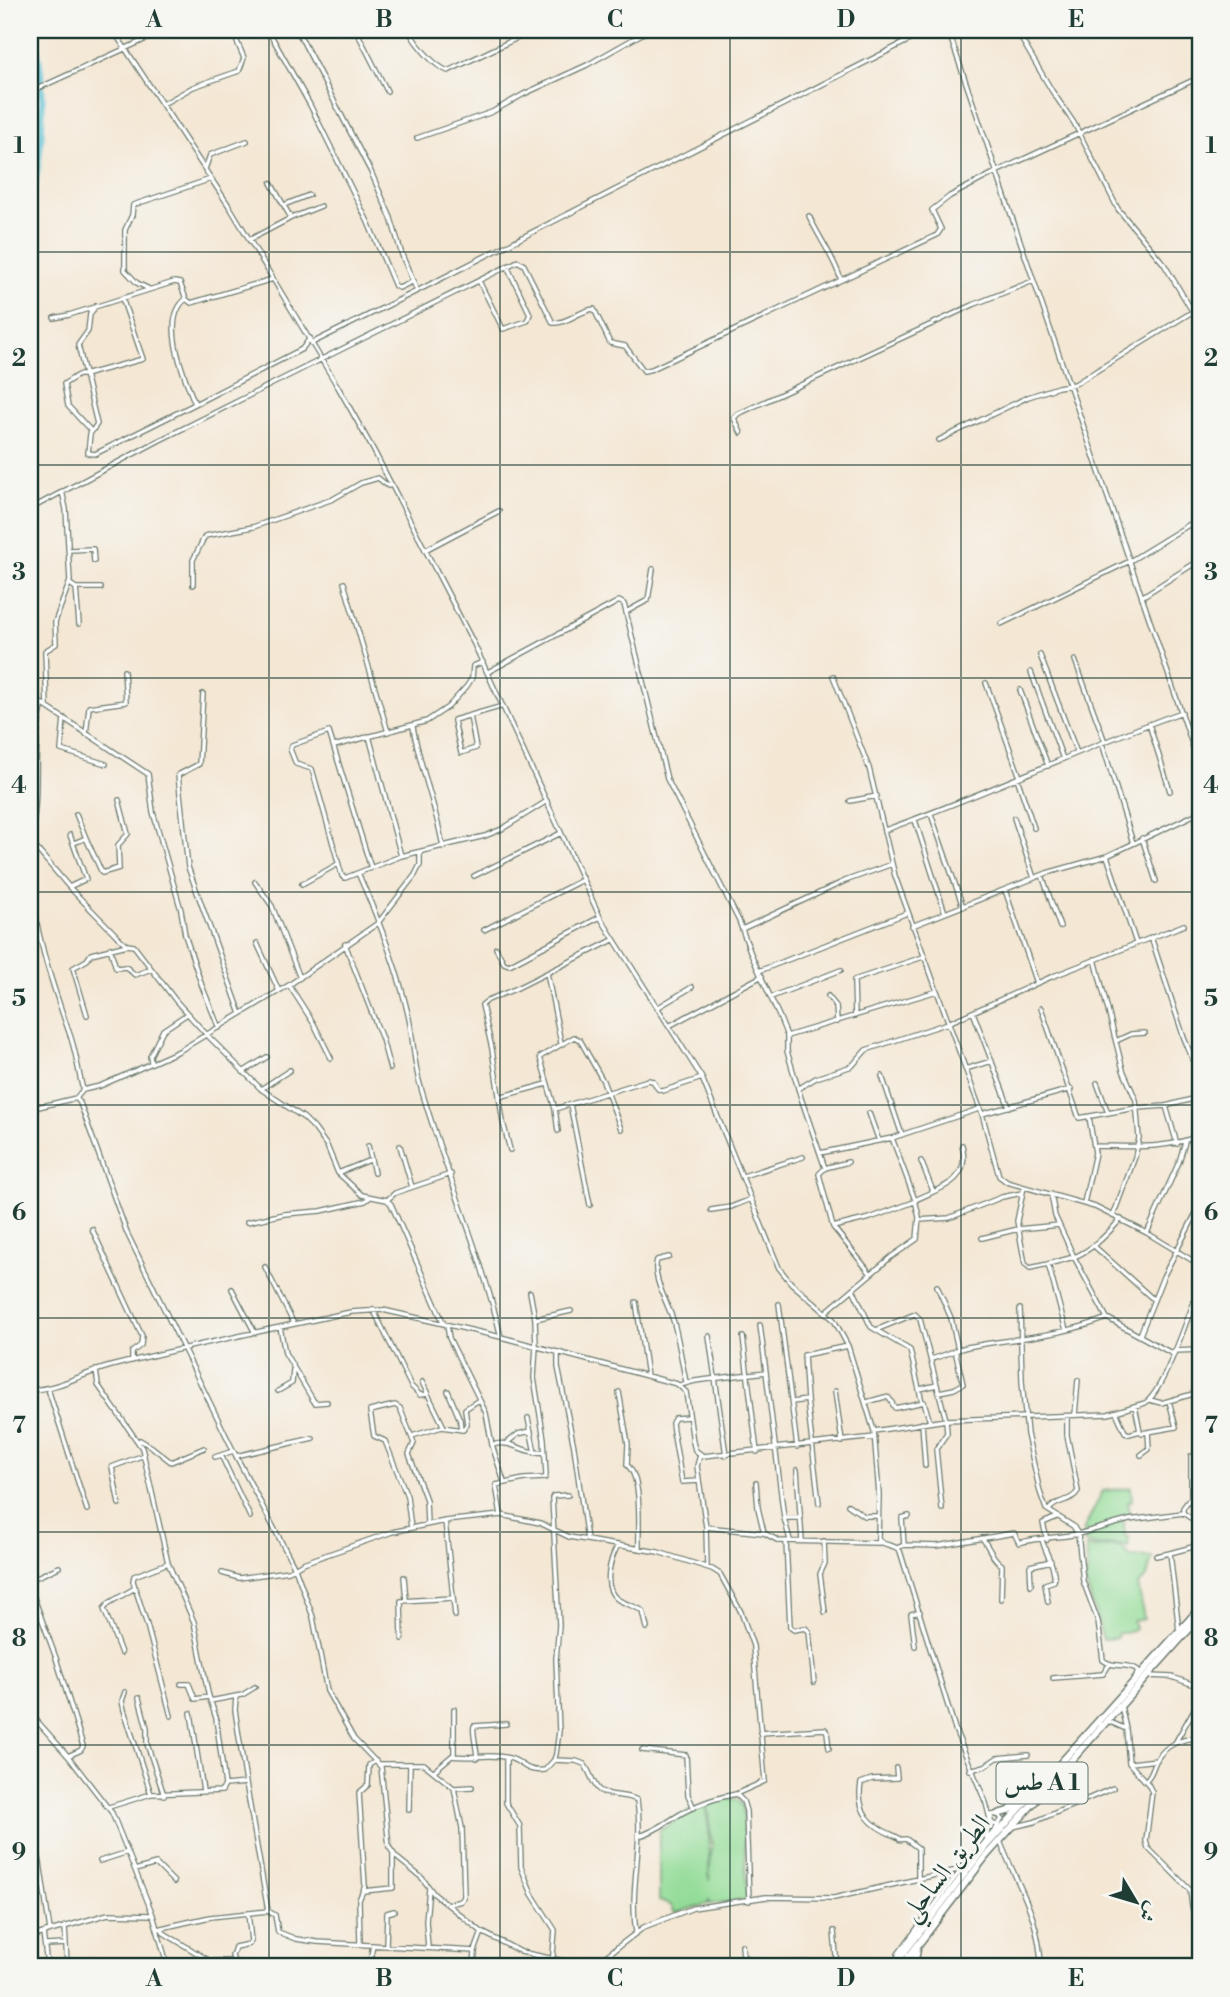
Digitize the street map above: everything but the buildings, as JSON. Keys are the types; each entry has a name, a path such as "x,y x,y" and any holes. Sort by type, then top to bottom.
{"highway":[{"name":"الطريق الساحلي","path":"900,1964 985,1847 1200,1608"},
{"name":"الطريق الساحلي","path":"893,1967 900,1964 918,1945 1000,1840 1200,1617"},
{"path":"998,1814 1008,1811 1034,1792"},
{"path":"914,1967 918,1945"}],"street":[{"path":"113,30 205,169 323,360 392,485 488,672 600,917 702,1078 779,1268 791,1283 827,1311 841,1329 867,1402 874,1431 879,1495 878,1539 881,1543"},
{"path":"30,92 166,30"},
{"path":"163,104 193,87 239,71 244,58 232,30"},
{"path":"268,30 310,105 368,222 395,286 399,288 414,281"},
{"path":"297,30 372,172 417,291"},
{"path":"356,30 387,91"},
{"path":"408,30 432,59 448,71 534,30"},
{"path":"417,138 492,112 587,65 649,30"},
{"path":"96,306 91,311 88,331 79,343 97,424 91,431 88,450 91,454 195,404 302,349 311,341 417,291 929,30"},
{"path":"948,30 1200,767"},
{"path":"1016,30 1079,133 1118,209 1164,264 1200,324"},
{"path":"30,509 158,441 518,261 522,262 552,323 559,324 594,309 610,343 625,346 639,367 646,371 939,234 941,229 932,213 933,208 996,172 1200,77"},
{"path":"205,169 210,155 247,141"},
{"path":"149,289 137,283 125,270 125,230 132,215 132,205 211,179"},
{"path":"271,183 291,218"},
{"path":"284,205 309,195"},
{"path":"249,240 321,206"},
{"path":"810,216 820,239 835,261 841,280"},
{"path":"479,280 503,330 527,320 530,314 507,266"},
{"path":"54,317 69,316 177,282 181,284 189,303 193,303 273,279"},
{"path":"740,433 733,418 738,414 975,304 1033,281"},
{"path":"91,431 68,406 64,384 78,375 143,359 122,298"},
{"path":"186,299 176,310 174,330 178,355 195,404"},
{"path":"939,440 1018,401 1069,385 1096,372 1192,312"},
{"path":"193,585 193,561 205,536 253,527 333,499 370,479 378,478 388,486 392,485"},
{"path":"62,491 66,509 70,584 55,622 57,644 45,651 45,706 37,728 36,781 30,839 69,887 127,945"},
{"path":"425,550 499,511"},
{"path":"1001,624 1130,561 1200,518"},
{"path":"68,550 93,549 94,561"},
{"path":"1142,596 1200,560"},
{"path":"626,612 648,600 653,569"},
{"path":"344,583 388,732"},
{"path":"70,584 76,589 101,588"},
{"path":"76,589 79,624"},
{"path":"488,672 620,601 624,604 667,779 742,929 787,1036 787,1051 825,1168"},
{"path":"1040,655 1077,753"},
{"path":"1074,660 1103,742 1133,843"},
{"path":"334,746 427,721 448,707 469,684 473,666 483,662"},
{"path":"86,734 89,707 126,702 124,671"},
{"path":"30,672 30,696 148,774 153,812 181,910 185,935 219,1028"},
{"path":"1031,672 1063,759"},
{"path":"833,676 861,743 877,796 892,864 980,1112 999,1176 1004,1181 1084,1203 1121,1219 1200,1265"},
{"path":"986,683 1034,828"},
{"path":"1020,691 1048,766"},
{"path":"202,694 199,764 178,775 185,855 242,1014"},
{"path":"470,716 476,748 461,753 453,722 470,716 503,706"},
{"path":"884,831 1182,712"},
{"path":"64,718 61,750 106,764"},
{"path":"1149,724 1170,791"},
{"path":"412,726 419,762 443,847"},
{"path":"371,868 329,732 292,745 290,749 296,764 312,769 343,877 358,873 371,868 401,856 468,842 493,833 547,801"},
{"path":"369,736 401,856"},
{"path":"850,801 877,796"},
{"path":"76,814 102,873 119,868 118,845 128,834 119,800"},
{"path":"912,926 1042,875 1107,856 1200,812"},
{"path":"931,814 963,907"},
{"path":"1014,818 1034,878"},
{"path":"915,820 945,914"},
{"path":"474,876 561,833"},
{"path":"69,887 86,880 70,835"},
{"path":"74,844 86,838"},
{"path":"1142,838 1156,881"},
{"path":"30,1110 76,1098 83,1090 90,1090 152,1063 219,1028 300,978 378,923 415,876 421,861 420,852"},
{"path":"1107,856 1136,943"},
{"path":"302,884 338,864"},
{"path":"742,929 845,881 892,864"},
{"path":"358,873 388,947 408,1013 413,1060 421,1089 474,1241 502,1337"},
{"path":"30,875 44,956 70,1034 83,1090"},
{"path":"1042,875 1060,927"},
{"path":"484,930 582,880"},
{"path":"256,882 272,906 300,978"},
{"path":"1004,890 1037,983"},
{"path":"669,1026 760,973 908,913"},
{"path":"496,948 504,963 509,965 600,917"},
{"path":"798,1089 816,1078 852,1066 866,1050 948,1023 1037,983 1184,925"},
{"path":"1151,937 1184,1038 1200,1077"},
{"path":"510,1150 482,1005 613,940"},
{"path":"257,943 279,991"},
{"path":"345,944 382,1039 390,1069"},
{"path":"87,1015 73,968 88,960 90,954 110,948 135,946 187,1014 243,1072 261,1089 304,1118 314,1128 327,1146 338,1173 362,1195 387,1200 391,1204 446,1324 449,1338 486,1413 504,1482"},
{"path":"110,948 116,968 126,967 135,975 152,968"},
{"path":"855,1017 854,979 923,957"},
{"path":"1095,959 1124,1070 1136,1100 1139,1146 1114,1216"},
{"path":"771,997 841,970"},
{"path":"547,973 561,1043"},
{"path":"289,985 314,1024 331,1058"},
{"path":"657,1008 692,987"},
{"path":"787,1036 937,991"},
{"path":"828,996 836,1006 837,1022"},
{"path":"1041,1008 1071,1089 1078,1116 1081,1118 1136,1108 1166,1107 1200,1097"},
{"path":"973,1012 1009,1107"},
{"path":"152,1063 150,1056 163,1030 187,1014"},
{"path":"1116,1041 1131,1034 1145,1032"},
{"path":"558,1131 555,1109 540,1057 561,1043 577,1037 608,1093 621,1129"},
{"path":"243,1072 267,1057"},
{"path":"964,1069 992,1061"},
{"path":"261,1089 290,1070"},
{"path":"882,1076 902,1135"},
{"path":"555,1109 648,1080 653,1081 658,1089 663,1091 702,1078"},
{"path":"1097,1083 1108,1113"},
{"path":"498,1097 547,1084"},
{"path":"820,1153 879,1142 1071,1089"},
{"path":"76,1098 118,1212 233,1451 295,1567 313,1617 327,1691 354,1740 377,1763 382,1774 387,1838 393,1853 393,1888 363,1891"},
{"path":"570,1104 590,1205"},
{"path":"1166,1107 1177,1144"},
{"path":"869,1113 879,1142"},
{"path":"1084,1203 1095,1146 1088,1117"},
{"path":"1095,1146 1177,1144 1200,1135"},
{"path":"827,1311 917,1239 919,1220 915,1201 892,1138"},
{"path":"1147,1233 1179,1162 1185,1142"},
{"path":"833,1227 870,1218 950,1184 961,1172 965,1161 962,1145"},
{"path":"368,1146 374,1174"},
{"path":"400,1146 412,1187"},
{"path":"743,1176 803,1157"},
{"path":"338,1173 370,1160"},
{"path":"921,1161 933,1191"},
{"path":"848,1162 825,1168 819,1174 833,1227 871,1274"},
{"path":"387,1200 395,1193 450,1174"},
{"path":"1024,1187 1017,1218 1026,1266 1030,1268 1074,1257 1094,1246 1121,1219"},
{"path":"919,1220 949,1218 1022,1193"},
{"path":"1051,1194 1059,1225 1093,1297 1107,1318 1174,1352 1200,1350"},
{"path":"247,1222 284,1214 321,1211 369,1198"},
{"path":"711,1210 731,1207 751,1199"},
{"path":"1140,1335 1195,1215"},
{"path":"982,1238 1018,1229 1059,1225"},
{"path":"92,1229 142,1336 141,1345 132,1352 132,1360"},
{"path":"1094,1246 1154,1300"},
{"path":"669,1257 657,1260 657,1282 666,1296 674,1323 686,1382"},
{"path":"1048,1264 1066,1330"},
{"path":"265,1267 294,1324"},
{"path":"937,1286 951,1318 963,1384 939,1392"},
{"path":"1150,1401 1174,1352 1200,1286"},
{"path":"232,1289 254,1333"},
{"path":"853,1289 871,1327 910,1350 922,1402 926,1404 930,1422"},
{"path":"501,1515 496,1487 504,1482 545,1478 544,1439 534,1378 535,1319 530,1292"},
{"path":"1194,1300 1200,1302"},
{"path":"636,1302 648,1377"},
{"path":"779,1304 797,1447"},
{"path":"373,1309 411,1386 420,1395 428,1394"},
{"path":"30,1390 48,1388 132,1360 373,1309 502,1337 680,1385 686,1392 695,1450 706,1457 875,1437"},
{"path":"1020,1309 1027,1434 1044,1506 1073,1526 1078,1534 1083,1580 1098,1621 1103,1660 1109,1665 1134,1666 1138,1670 1136,1678"},
{"path":"535,1319 571,1311"},
{"path":"876,1330 917,1315 927,1341 946,1420 947,1433 936,1449 942,1509"},
{"path":"931,1359 952,1354 957,1350 1089,1326 1107,1318"},
{"path":"760,1325 788,1541 790,1627 792,1630 805,1628 809,1631 814,1682"},
{"path":"280,1327 285,1353 293,1368 315,1403 327,1402"},
{"path":"709,1336 726,1455"},
{"path":"743,1337 757,1452"},
{"path":"819,1503 803,1355 848,1346"},
{"path":"558,1353 560,1380 571,1429 587,1541"},
{"path":"278,1391 292,1383 293,1368"},
{"path":"96,1370 98,1385 138,1440 144,1455 168,1563 191,1611 220,1740 225,1785 222,1791 151,1794 109,1807"},
{"path":"680,1385 766,1371"},
{"path":"1075,1415 1077,1380"},
{"path":"422,1382 444,1427"},
{"path":"920,1389 937,1385"},
{"path":"48,1388 87,1510"},
{"path":"448,1391 460,1420 461,1430"},
{"path":"835,1391 842,1442"},
{"path":"620,1392 628,1444 627,1465 634,1471 638,1489 639,1549"},
{"path":"874,1431 946,1420 1116,1412 1150,1401 1169,1401 1200,1392"},
{"path":"867,1402 885,1397 889,1398 895,1408 922,1402"},
{"path":"412,1436 444,1427 465,1429 465,1409 479,1399"},
{"path":"792,1402 807,1400"},
{"path":"1116,1412 1125,1432 1129,1434 1176,1427 1169,1401"},
{"path":"411,1528 407,1496 385,1441 374,1436 369,1412 398,1406 412,1436 414,1446 408,1454 426,1500 427,1525"},
{"path":"1135,1406 1140,1431"},
{"path":"1049,1511 1054,1504 1074,1497 1078,1491 1067,1435 1067,1416"},
{"path":"689,1417 675,1418 672,1423 673,1431 682,1482 699,1481"},
{"path":"528,1419 535,1452"},
{"path":"922,1423 925,1466"},
{"path":"492,1444 508,1442 519,1434 531,1432"},
{"path":"1141,1455 1149,1450 1148,1432"},
{"path":"236,1456 313,1438"},
{"path":"138,1440 171,1462 204,1448"},
{"path":"508,1442 523,1450 544,1452"},
{"path":"215,1457 233,1451"},
{"path":"119,1504 112,1466 144,1455"},
{"path":"221,1455 250,1517"},
{"path":"700,1455 697,1466 706,1527 706,1567"},
{"path":"1183,1513 1191,1497 1191,1456"},
{"path":"797,1470 803,1541"},
{"path":"757,1482 758,1508 764,1533"},
{"path":"434,1771 452,1756 506,1758 537,1771 545,1770 554,1760 559,1731 556,1653 559,1625 552,1497 568,1494"},
{"path":"848,1505 864,1516 878,1516"},
{"path":"706,1527 764,1533 779,1541 881,1543 897,1548 904,1545 937,1546 1014,1533 1017,1542 1045,1539 1078,1534 1129,1520 1183,1513 1200,1524"},
{"path":"222,1573 239,1578 289,1571 365,1541 411,1528 501,1515 517,1517 569,1537 639,1549 716,1571 724,1580 748,1628 755,1661 765,1781 694,1808 649,1834 639,1836"},
{"path":"904,1545 902,1518 909,1516"},
{"path":"1048,1602 1045,1584 1055,1580 1051,1561 1045,1553 1043,1523 1057,1517"},
{"path":"784,1518 801,1518"},
{"path":"445,1521 455,1616"},
{"path":"982,1538 994,1560 1002,1565 1000,1599"},
{"path":"824,1541 825,1563 820,1574 825,1612"},
{"path":"618,1545 610,1559 611,1589 616,1598 643,1611 647,1629"},
{"path":"1156,1556 1200,1545"},
{"path":"897,1548 904,1562 956,1732 986,1803 990,1820 993,1825 999,1825"},
{"path":"1170,1553 1179,1631"},
{"path":"1031,1585 1030,1566 1051,1561"},
{"path":"168,1563 134,1576 135,1588 172,1716"},
{"path":"30,1580 59,1567"},
{"path":"404,1577 406,1600"},
{"path":"30,1587 83,1746 81,1750 68,1756"},
{"path":"121,1653 104,1609 109,1603 135,1588"},
{"path":"402,1639 401,1602 453,1598"},
{"path":"915,1646 911,1614 920,1612"},
{"path":"1053,1678 1103,1674 1109,1665"},
{"path":"1146,1676 1172,1677 1200,1686"},
{"path":"181,1684 189,1684 195,1699 236,1697 255,1686"},
{"path":"125,1692 122,1701 124,1710 151,1794"},
{"path":"236,1697 235,1710 268,1911"},
{"path":"139,1698 147,1728 147,1744 164,1795"},
{"path":"1145,1780 1152,1773 1157,1760 1174,1743 1200,1699"},
{"path":"1121,1704 1129,1763 1152,1792 1147,1847 1190,1890 1192,1908 1200,1930"},
{"path":"452,1756 454,1709"},
{"path":"30,1713 109,1807 159,1928 168,1967"},
{"path":"191,1713 203,1791"},
{"path":"1106,1720 1126,1729"},
{"path":"477,1758 477,1742 472,1731 474,1726 506,1724"},
{"path":"760,1733 825,1729 830,1748"},
{"path":"1174,1743 1200,1738"},
{"path":"138,1747 147,1744"},
{"path":"642,1750 686,1755 688,1795 694,1808"},
{"path":"971,1770 985,1766 997,1758 1028,1755"},
{"path":"506,1758 506,1803 520,1826 520,1859 524,1875 555,1930 552,1967"},
{"path":"554,1760 576,1760 584,1763 596,1786 603,1793 637,1800 639,1836 636,1932"},
{"path":"1129,1763 1157,1760"},
{"path":"409,1810 410,1763"},
{"path":"360,1944 359,1904 365,1868 359,1793 370,1782 369,1765 424,1764 454,1788 462,1828 464,1897 461,1901 449,1905"},
{"path":"896,1768 897,1778 872,1779 861,1783 862,1806 871,1823 878,1829 900,1840 906,1839 918,1848 918,1880"},
{"path":"225,1785 246,1783"},
{"path":"454,1788 472,1787"},
{"path":"1011,1828 1034,1822 1113,1788"},
{"path":"736,1794 743,1801 746,1811 749,1901"},
{"path":"900,1964 898,1954 954,1879 999,1825 1002,1819 986,1803"},
{"path":"30,1807 50,1931"},
{"path":"986,1839 990,1820 993,1814 998,1814"},
{"path":"1000,1840 1030,1907 1041,1967"},
{"path":"100,1861 128,1852"},
{"path":"393,1853 422,1878 429,1888 482,1932 521,1952 578,1963 592,1963 602,1959 636,1932 654,1922 693,1909 766,1897 834,1898 962,1869"},
{"path":"135,1870 156,1864 174,1882"},
{"path":"1200,1866 1197,1870 1200,1883"},
{"path":"949,1871 954,1879"},
{"path":"428,1948 426,1921 429,1888"},
{"path":"1192,1899 1200,1895"},
{"path":"159,1928 210,1917 268,1911 275,1914 276,1929 282,1935 317,1942 475,1951"},
{"path":"386,1946 387,1913 394,1911"},
{"path":"236,1967 232,1961 235,1947 251,1944 248,1913"},
{"path":"30,1937 108,1914 152,1915"},
{"path":"43,1933 47,1965 67,1966 65,1926"},
{"path":"159,1928 206,1959 214,1962 232,1961"},
{"path":"742,1945 743,1956 757,1963 836,1966 834,1931"},
{"path":"474,1967 475,1951 482,1932"},
{"path":"46,1945 66,1944"},
{"path":"369,1967 373,1945"},
{"path":"206,1959 208,1967"},
{"path":"602,1959 613,1967"}],"green space":[{"path":"1131,1488 1132,1501 1128,1502 1130,1515 1123,1518 1125,1536 1129,1537 1128,1547 1085,1543 1084,1529 1103,1491"},
{"path":"1086,1547 1122,1548 1130,1557 1152,1557 1147,1577 1138,1585 1144,1619 1133,1621 1135,1629 1117,1634 1117,1638 1103,1639 1085,1580 1088,1570"},
{"path":"729,1798 737,1800 743,1806 747,1900 710,1904 709,1899 708,1904 675,1913 671,1905 659,1901 659,1831 688,1812 705,1805 709,1829 709,1881 712,1844 707,1804"}],"waterway":[{"path":"30,211 41,143 43,97 33,30"}]}
